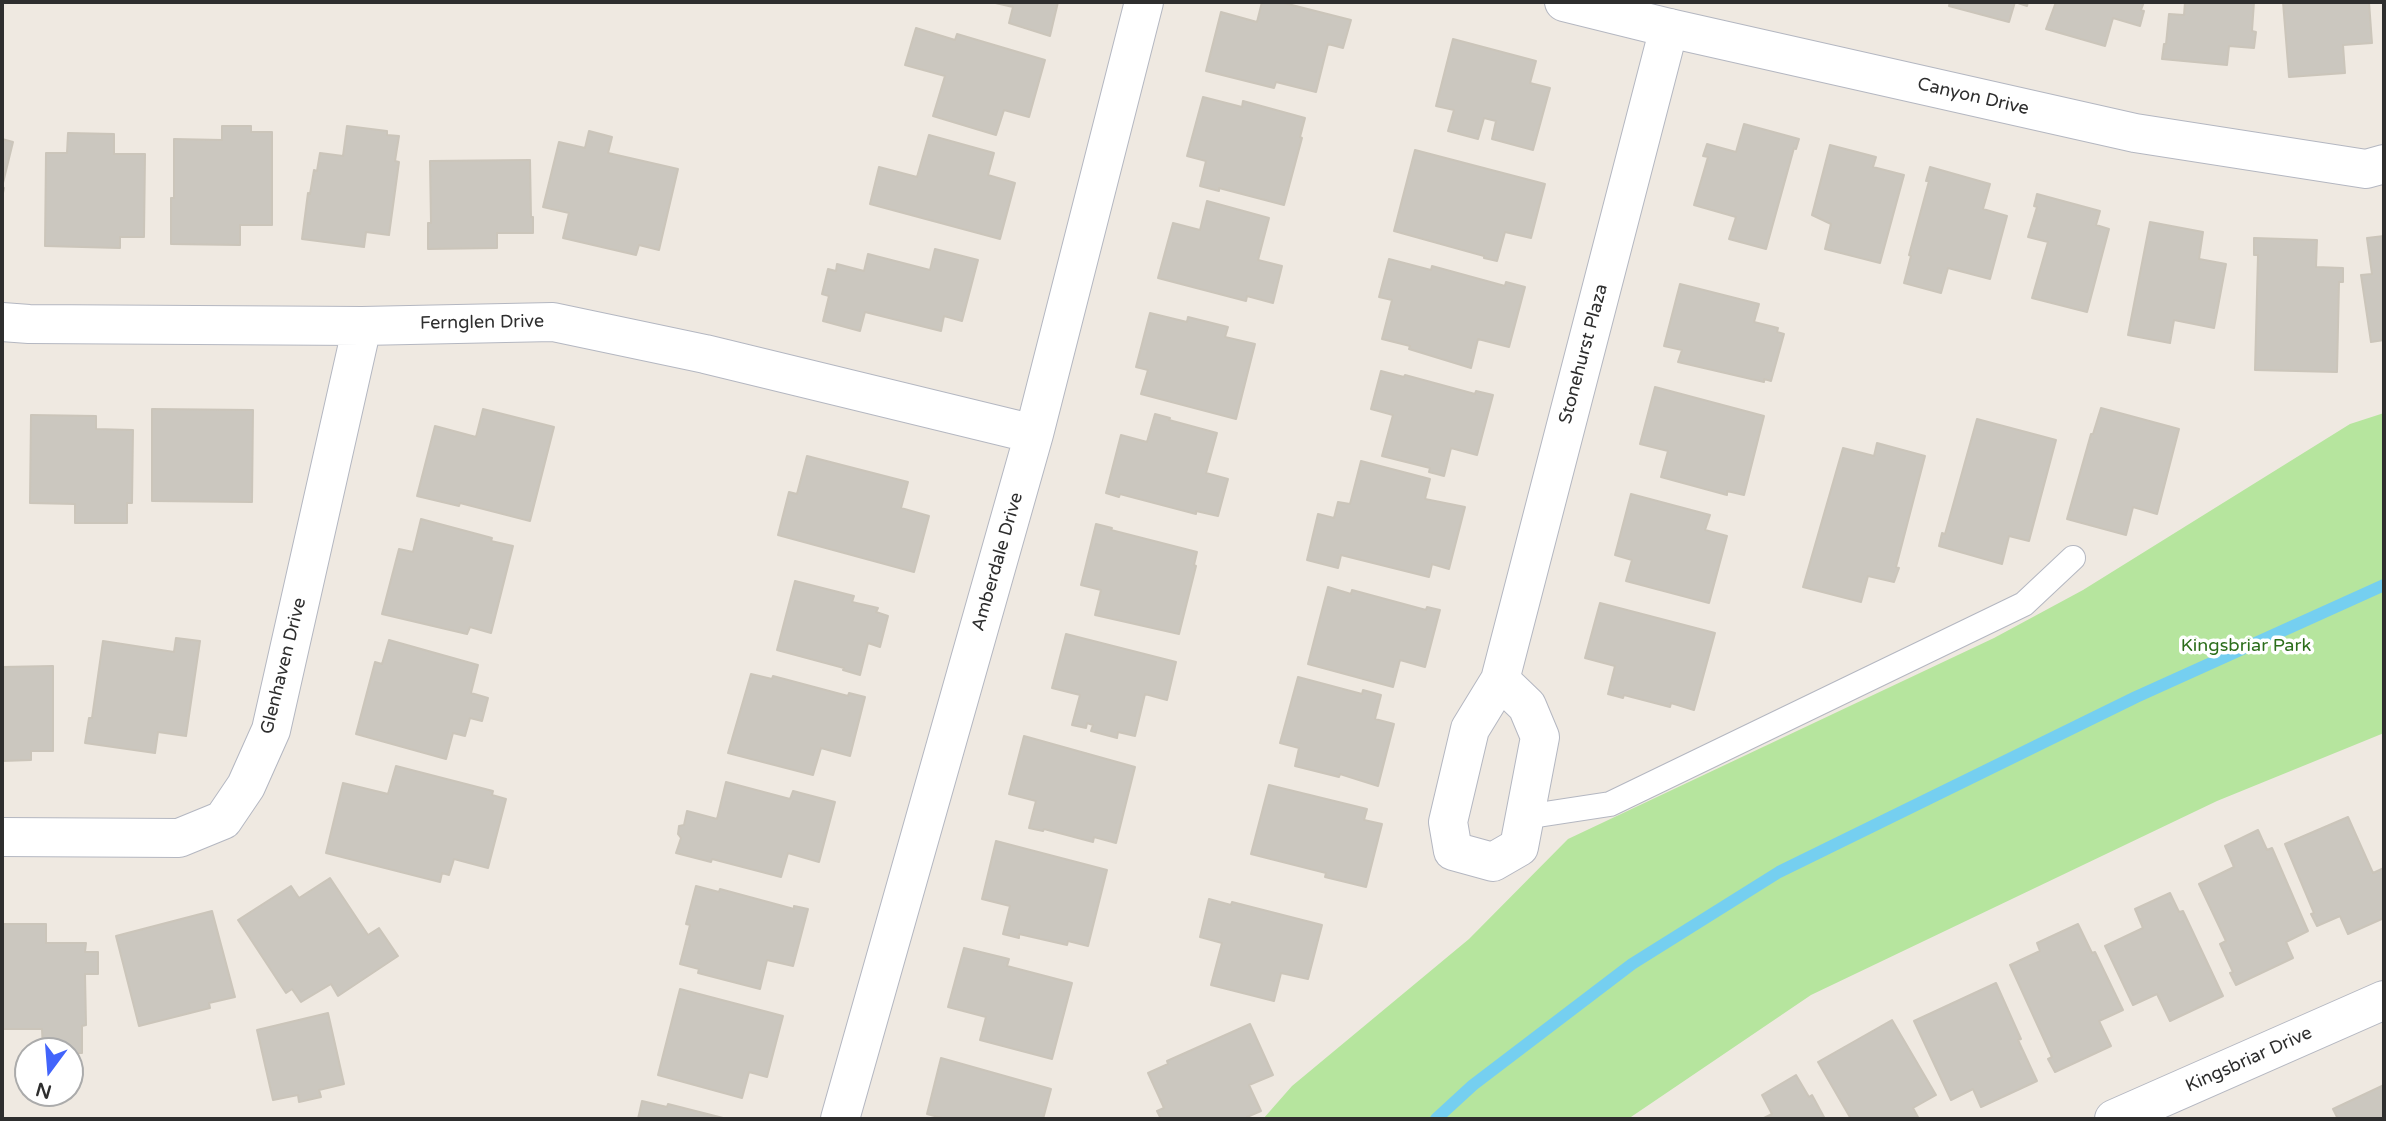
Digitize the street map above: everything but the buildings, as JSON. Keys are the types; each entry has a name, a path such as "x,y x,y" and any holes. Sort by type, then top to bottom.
{"street":[{"name":"Amberdale Drive","path":"840,1119 1034,434 1144,2"},
{"name":"Canyon Drive","path":"1564,2 2134,133 2366,169 2384,164"},
{"name":"Stonehurst Plaza","path":"1500,680 1527,706 1539,737 1519,847 1493,862 1453,851 1448,822 1470,729 1500,680 1669,28"},
{"name":"Fernglen Drive","path":"2,321 29,324 362,326 553,322 705,354 1034,434"},
{"name":"Glenhaven Drive","path":"2,837 179,838 223,820 246,786 271,730 362,326"},
{"name":"Kingsbriar Drive","path":"2115,1119 2384,1000"}],"lane":[{"path":"1525,817 1610,804 2024,604 2073,558"}],"green space":[{"name":"Kingsbriar Park","path":"2384,413 2384,733 2217,801 1811,995 1628,1119 1263,1119 1292,1086 1469,939 1568,839 1994,638 2083,590 2350,424"}],"waterway":[{"path":"1436,1119 1473,1085 1632,964 1779,872 2136,697 2384,585"}]}
